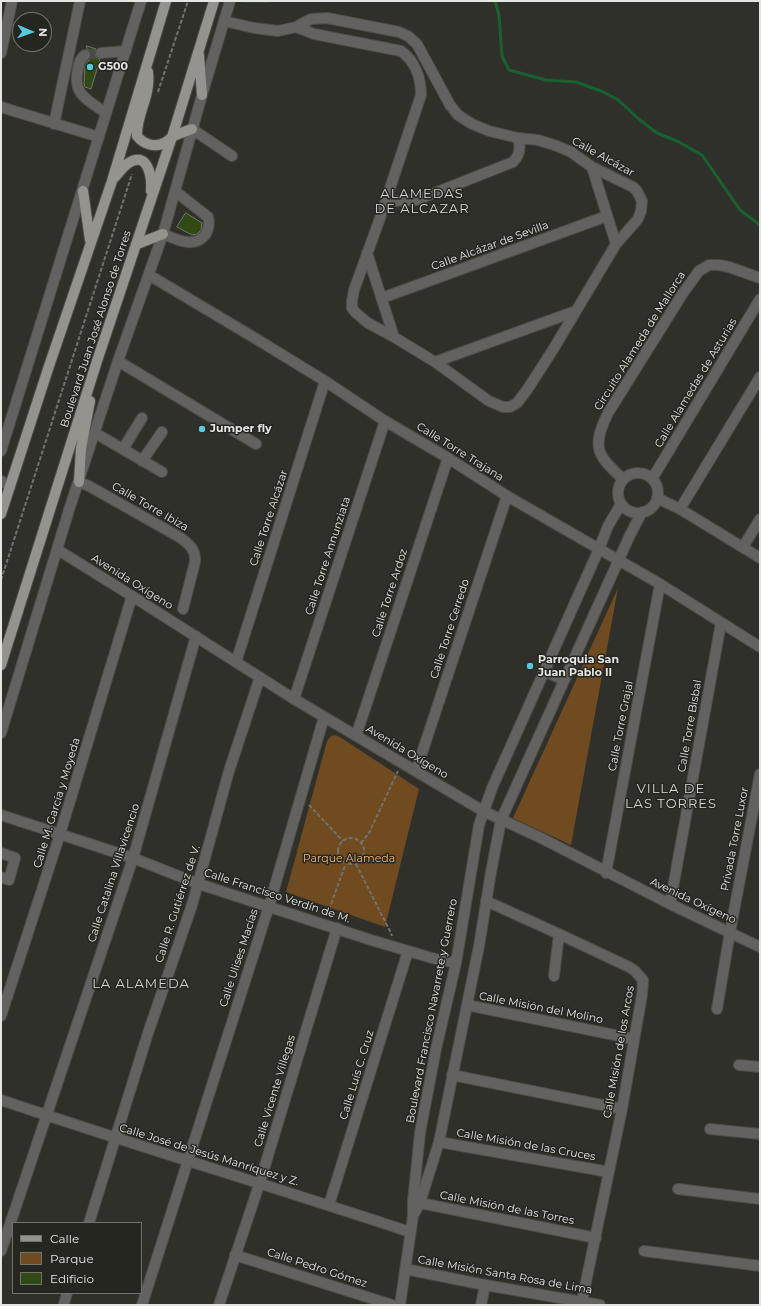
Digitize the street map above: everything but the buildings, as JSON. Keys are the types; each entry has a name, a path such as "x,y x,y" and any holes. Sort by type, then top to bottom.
{"main road":[{"path":"1,514 5,484 112,181 166,1"},
{"name":"Boulevard Juan José Alonso de Torres","path":"1,665 97,360 148,211 214,1"},
{"path":"199,48 202,95"},
{"path":"147,66 149,85 138,123 137,136 143,143 159,144 192,129"},
{"path":"112,181 127,165 136,161 144,162 149,168 151,189 148,211"},
{"path":"83,191 91,243"},
{"path":"137,244 163,234"},
{"path":"79,482 83,440 97,360"}],"street":[{"path":"1,53 12,1"},
{"path":"54,124 80,1"},
{"path":"1,450 141,1"},
{"path":"1,732 118,361 163,234 230,1"},
{"path":"224,21 278,31 296,27 311,19 327,18 399,32 393,48 314,34 296,27"},
{"name":"Calle Alcázar","path":"393,48 407,55 416,70 420,80 421,95 354,290 352,308 368,323 435,362 489,401 503,407 510,407 517,403 527,390 616,244 638,219 642,206 641,198 633,187 592,167 571,152 538,140 518,138 483,129 458,115 450,105 439,82 417,44 408,36 399,32"},
{"path":"101,53 126,51"},
{"path":"85,56 82,57 79,63 76,86 83,96 106,113"},
{"path":"1,107 99,137"},
{"path":"192,129 232,156"},
{"path":"386,199 396,201 417,200 513,162 519,153 520,146 518,138"},
{"path":"592,167 616,244"},
{"path":"163,234 188,242 194,242 202,239 210,226 208,217 175,191"},
{"name":"Calle Alcázar de Sevilla","path":"382,298 607,216"},
{"path":"367,253 394,337"},
{"name":"Circuito Alameda de Mallorca","path":"623,479 601,457 599,437 602,425 683,293 699,271 709,265 729,267 760,278"},
{"name":"Calle Torre Trajana","path":"149,275 325,381 385,421 448,458 507,496 660,584 760,648"},
{"name":"Calle Alamedas de Asturias","path":"652,479 760,299"},
{"path":"435,362 576,311"},
{"path":"118,361 256,444"},
{"path":"680,509 760,377"},
{"name":"Calle Torre Alcázar","path":"236,662 325,381"},
{"path":"123,449 142,418"},
{"name":"Calle Torre Annunziata","path":"294,699 385,421"},
{"path":"95,432 162,472"},
{"path":"142,461 162,432"},
{"name":"Calle Torre Ardoz","path":"356,736 448,458"},
{"path":"638,473 652,479 656,485 657,498 651,507 642,512 636,513 630,511 621,504 618,491 623,479 638,473"},
{"name":"Calle Torre Ibiza","path":"79,482 89,486 181,538 194,549 196,562 183,609"},
{"name":"Calle Torre Cerredo","path":"416,771 507,496"},
{"path":"657,498 680,509 760,558"},
{"path":"599,549 608,526 621,504"},
{"path":"619,560 642,512"},
{"path":"743,547 760,518"},
{"name":"Boulevard Francisco Navarrete y Guerrero","path":"417,1202 420,1133 436,1049 456,963 479,825 492,788 599,549"},
{"name":"Avenida Oxígeno","path":"58,550 294,699 483,811 539,837 606,873 760,947"},
{"name":"Boulevard Francisco Navarrete y Guerrero","path":"400,1305 413,1216 439,1142 479,946 501,820 619,560"},
{"name":"Calle Torre Grajal","path":"606,873 660,584"},
{"name":"Calle M. García y Moyeda","path":"1,1016 60,834 132,596"},
{"name":"Calle Torre Bisbal","path":"670,904 721,623"},
{"name":"Calle Catalina Villavicencio","path":"1,1252 133,858 196,636"},
{"path":"544,671 564,680"},
{"name":"Calle R. Gutiérrez de V.","path":"89,1222 148,1033 199,884 229,771 260,677"},
{"name":"Calle Ulises Macías","path":"142,1305 269,906 324,717"},
{"name":"Privada Torre Luxor","path":"717,1009 760,774"},
{"name":"Calle Francisco Verdín de M.","path":"1,815 133,858 199,884 408,951 456,963"},
{"path":"1,853 16,858 9,880 1,877"},
{"name":"Calle Misión de los Arcos","path":"486,901 629,967 640,976 642,980 642,995 622,1109 582,1301"},
{"name":"Calle Vicente Villegas","path":"219,1305 260,1182 337,928"},
{"path":"554,976 559,934"},
{"name":"Calle Luís C. Cruz","path":"330,1205 408,951"},
{"name":"Calle Misión del Molino","path":"467,1005 634,1039"},
{"path":"739,1065 760,1067"},
{"path":"452,1074 622,1109"},
{"name":"Calle José de Jesús Manríquez y Z.","path":"1,1100 115,1138 260,1182 410,1232"},
{"path":"710,1129 760,1134"},
{"name":"Calle Misión de las Cruces","path":"439,1142 609,1172"},
{"path":"678,1189 760,1199"},
{"name":"Calle Misión de las Torres","path":"417,1202 596,1238"},
{"path":"644,1251 760,1266"},
{"name":"Calle Pedro Gómez","path":"235,1255 392,1305"},
{"name":"Calle Misión Santa Rosa de Lima","path":"405,1269 485,1285 600,1305"},
{"path":"481,1305 485,1285"},
{"path":"64,1304 67,1294"}],"path":[{"path":"156,97 188,1"},
{"path":"1,580 136,161"},
{"path":"361,843 368,833 402,763"},
{"path":"301,796 343,841"},
{"path":"349,838 356,839 361,843 364,849 363,856 356,864 346,864 340,859 338,846 343,841 349,838"},
{"path":"324,924 346,864"},
{"path":"356,864 391,933 392,946"}],"green space":[{"path":"618,588 571,845 513,818"},
{"name":"Parque Alameda","path":"336,735 419,789 385,927 286,892 327,741 331,736"}],"waterway":[{"path":"243,1 268,1"},
{"path":"495,1 499,15 502,56 509,70 546,80 576,82 601,91 617,99 657,133 677,141 702,155 740,210 760,225"}],"tunnel":[{"path":"85,55 101,53"}],"place":[{"name":"G500","path":"90,67"},
{"name":"Jumper fly","path":"202,429"},
{"name":"Parroquia San Juan Pablo II","path":"530,666"}],"district":[{"name":"ALAMEDAS DE ALCAZAR","path":"422,202"},
{"name":"VILLA DE LAS TORRES","path":"671,796"},
{"name":"LA ALAMEDA","path":"141,984"}]}
